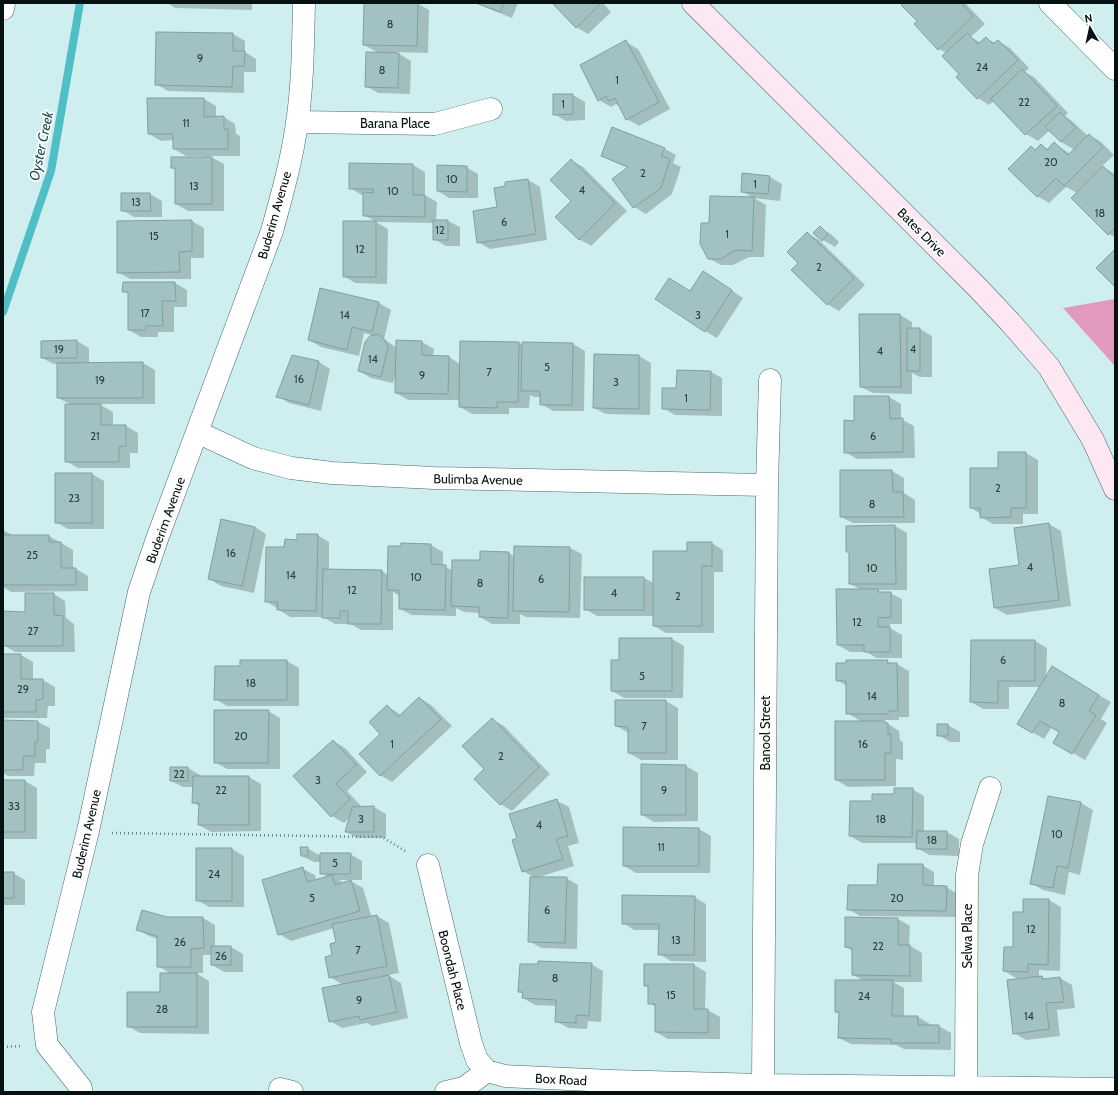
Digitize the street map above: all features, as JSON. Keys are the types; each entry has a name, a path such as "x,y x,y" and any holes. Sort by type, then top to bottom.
{"street":[{"path":"3,9 4,3"},
{"name":"Buderim Avenue","path":"81,1092 81,1088 47,1045 44,1012 88,831 139,592 272,231 285,185 297,122 303,54 304,3"},
{"name":"Bates Drive","path":"693,3 966,276 1049,367 1093,440 1115,489"},
{"path":"1050,3 1115,69"},
{"name":"Barana Place","path":"297,122 435,124 491,109"},
{"name":"Banool Street","path":"763,1085 767,485 770,380"},
{"name":"Bulimba Avenue","path":"197,432 253,458 292,468 332,474 434,478 767,485"},
{"name":"Selwa Place","path":"966,1087 967,875 972,844 990,788"},
{"name":"Boondah Place","path":"428,865 471,1043 477,1060 487,1071"},
{"path":"446,1092 464,1088 487,1071"},
{"name":"Box Road","path":"487,1071 505,1076 611,1087 763,1085 921,1090 966,1087 1115,1089"}],"path":[{"path":"116,834 382,837"}],"shaded area":[{"path":"1115,299 1115,366 1063,308"}],"building":[{"path":"364,3 418,3 417,46 363,45"},
{"path":"476,3 504,3 500,12"},
{"path":"552,3 599,3 600,4 576,28"},
{"path":"903,3 961,3 973,16 938,50 914,24 917,21 901,5"},
{"path":"156,32 233,33 233,51 245,51 244,66 233,66 232,87 155,85"},
{"path":"967,33 978,44 986,37 993,44 998,40 1018,60 977,99 956,77 959,74 942,56"},
{"path":"626,40 659,102 626,120 615,98 609,101 606,96 598,101 580,65"},
{"path":"366,52 399,53 398,88 365,87"},
{"path":"1022,69 1057,106 1025,135 991,99"},
{"path":"553,94 573,94 573,114 553,115"},
{"path":"147,98 204,98 204,117 224,116 224,129 228,129 228,149 173,149 173,134 148,134"},
{"path":"1060,112 1076,128 1061,142 1045,127"},
{"path":"612,127 665,148 661,156 670,159 661,188 633,208 612,179 628,167 601,156"},
{"path":"1089,134 1103,147 1064,186 1056,178 1037,197 1008,169 1031,146 1035,150 1041,144 1047,150 1054,142 1068,155"},
{"path":"171,157 212,157 212,204 175,204 175,168 171,168"},
{"path":"571,159 615,203 579,240 555,217 571,201 550,180"},
{"path":"349,163 413,164 413,195 425,195 425,217 363,216 363,192 373,193 373,189 349,189"},
{"path":"437,165 467,166 467,192 437,191"},
{"path":"1103,166 1115,178 1115,227 1108,235 1071,198"},
{"path":"742,173 770,176 768,194 741,192"},
{"path":"528,179 536,234 477,243 473,211 497,207 494,188 505,186 505,182"},
{"path":"121,193 150,193 151,211 121,211"},
{"path":"710,196 754,197 752,251 736,250 721,259 708,259 700,244 701,223 709,223"},
{"path":"192,220 192,251 179,252 180,272 117,273 117,221"},
{"path":"433,220 448,220 448,240 433,240"},
{"path":"343,221 376,221 376,277 343,277"},
{"path":"820,226 828,234 822,241 813,233"},
{"path":"807,232 854,278 827,305 791,270 798,263 787,252"},
{"path":"1115,249 1115,285 1114,286 1096,268"},
{"path":"703,271 732,290 705,332 655,299 669,278 690,291"},
{"path":"123,282 175,282 176,301 162,301 163,326 146,326 146,330 128,330 128,292 122,292"},
{"path":"320,288 379,302 372,332 352,327 347,350 308,340"},
{"path":"859,314 900,314 901,387 860,387"},
{"path":"907,328 920,328 920,371 907,371"},
{"path":"378,334 384,339 388,347 381,377 358,371 365,342 370,336"},
{"path":"77,340 77,358 41,358 41,341"},
{"path":"396,340 422,341 422,355 449,356 448,394 395,393"},
{"path":"460,341 519,342 518,402 497,402 497,408 459,407"},
{"path":"522,342 573,343 572,405 540,405 540,391 521,391"},
{"path":"594,354 639,355 639,409 593,408"},
{"path":"292,355 319,361 309,405 276,397"},
{"path":"143,362 143,398 57,398 57,363"},
{"path":"677,370 711,371 710,410 662,409 662,388 676,388"},
{"path":"854,396 889,396 890,419 903,418 903,452 844,453 844,420 854,421"},
{"path":"65,404 101,404 101,425 126,425 126,446 119,447 119,462 65,462"},
{"path":"998,452 1026,452 1026,508 1011,508 1011,517 980,518 980,508 970,508 970,468 998,468"},
{"path":"840,470 892,470 893,492 903,492 904,517 840,517"},
{"path":"55,473 92,473 92,523 55,523"},
{"path":"221,519 255,527 242,586 208,579"},
{"path":"1049,523 1059,600 994,608 989,569 1019,565 1014,528"},
{"path":"895,525 896,584 849,584 849,552 846,552 846,526"},
{"path":"3,529 4,535 49,535 49,542 61,542 61,568 76,568 76,585 3,585"},
{"path":"297,534 318,534 316,611 277,610 278,602 265,602 266,547 284,547 285,539 297,540"},
{"path":"687,542 712,542 712,566 702,566 702,626 653,626 653,551 687,551"},
{"path":"401,543 431,544 431,564 446,565 445,610 399,609 399,590 387,590 388,546 401,546"},
{"path":"514,546 570,547 569,612 513,611"},
{"path":"480,551 509,552 508,618 479,617 479,607 451,606 452,560 480,560"},
{"path":"323,569 382,570 381,624 348,624 348,611 340,611 340,618 322,618"},
{"path":"584,577 644,577 644,610 584,610"},
{"path":"836,589 878,589 878,592 891,592 891,617 878,618 878,627 890,627 890,652 864,652 864,645 837,645"},
{"path":"25,593 54,593 54,615 63,616 63,646 3,646 3,611 25,612"},
{"path":"619,638 672,638 672,691 611,691 611,660 619,660"},
{"path":"971,640 1035,640 1035,681 998,681 998,703 970,702"},
{"path":"3,654 21,654 21,679 43,679 43,699 36,700 36,712 3,712"},
{"path":"240,660 287,660 287,700 214,700 215,666 240,666"},
{"path":"846,660 888,660 887,663 897,663 898,711 888,711 888,714 846,714 846,681 836,681 836,663 846,663"},
{"path":"1052,666 1099,695 1089,711 1096,715 1072,754 1053,743 1059,732 1040,721 1032,733 1017,724"},
{"path":"419,697 441,719 380,776 359,754 380,734 369,722 387,705 398,717"},
{"path":"615,700 666,700 666,753 628,753 628,727 615,726"},
{"path":"214,710 269,710 268,763 214,763"},
{"path":"492,718 539,767 500,805 474,779 484,769 462,746"},
{"path":"3,720 38,721 38,742 35,742 35,756 23,756 23,770 3,770"},
{"path":"835,721 885,721 885,723 888,723 888,735 891,734 891,753 885,753 885,780 835,780"},
{"path":"937,724 948,724 948,736 937,736"},
{"path":"333,740 356,765 336,784 350,799 331,817 293,776"},
{"path":"641,764 686,765 686,815 641,815"},
{"path":"170,767 188,767 188,781 170,781"},
{"path":"193,776 249,776 249,825 198,825 199,803 192,803"},
{"path":"3,780 25,780 25,832 3,832"},
{"path":"894,788 913,788 912,837 849,836 850,801 872,801 872,794 894,794"},
{"path":"1048,796 1081,802 1068,868 1057,866 1053,888 1030,884"},
{"path":"557,799 568,836 556,839 563,859 522,872 512,840 517,838 509,814"},
{"path":"374,806 374,832 345,832 352,807"},
{"path":"623,827 699,828 699,866 623,866"},
{"path":"917,831 947,831 947,849 916,849"},
{"path":"300,847 308,847 308,856 301,856"},
{"path":"196,848 232,848 232,901 196,901"},
{"path":"320,853 351,853 350,874 320,874"},
{"path":"878,864 923,864 923,885 947,886 946,911 847,910 848,885 877,885"},
{"path":"303,867 307,882 332,875 335,885 351,880 360,911 278,935 262,880"},
{"path":"3,872 14,872 14,898 3,898"},
{"path":"530,877 567,877 565,943 528,942"},
{"path":"622,895 695,896 694,955 658,955 659,924 622,924"},
{"path":"1023,899 1049,899 1048,965 1028,964 1028,972 1003,971 1004,947 1013,947 1013,912 1023,912"},
{"path":"142,910 167,917 203,917 204,948 191,949 191,967 157,967 157,936 136,930"},
{"path":"377,915 387,966 329,978 325,957 332,955 330,944 336,942 332,924"},
{"path":"845,917 898,918 898,945 910,945 910,976 852,975 852,948 845,947"},
{"path":"211,946 231,946 231,965 211,965"},
{"path":"538,961 592,963 589,1016 576,1015 576,1023 555,1022 556,1000 522,998 523,992 518,992 520,964 538,964"},
{"path":"644,964 694,964 694,1009 708,1009 708,1033 655,1032 655,1004 648,1004 648,986 644,986"},
{"path":"160,973 197,973 197,1027 127,1027 127,992 160,992"},
{"path":"389,975 397,1012 360,1020 359,1016 329,1022 322,988"},
{"path":"1042,976 1043,979 1060,977 1064,1002 1046,1003 1049,1029 1013,1034 1007,980"},
{"path":"835,980 893,980 892,1016 918,1016 918,1025 939,1025 939,1043 891,1043 891,1039 838,1038 839,1012 835,1012"}],"waterway":[{"name":"Oyster Creek","path":"3,312 51,171 80,3"}]}
